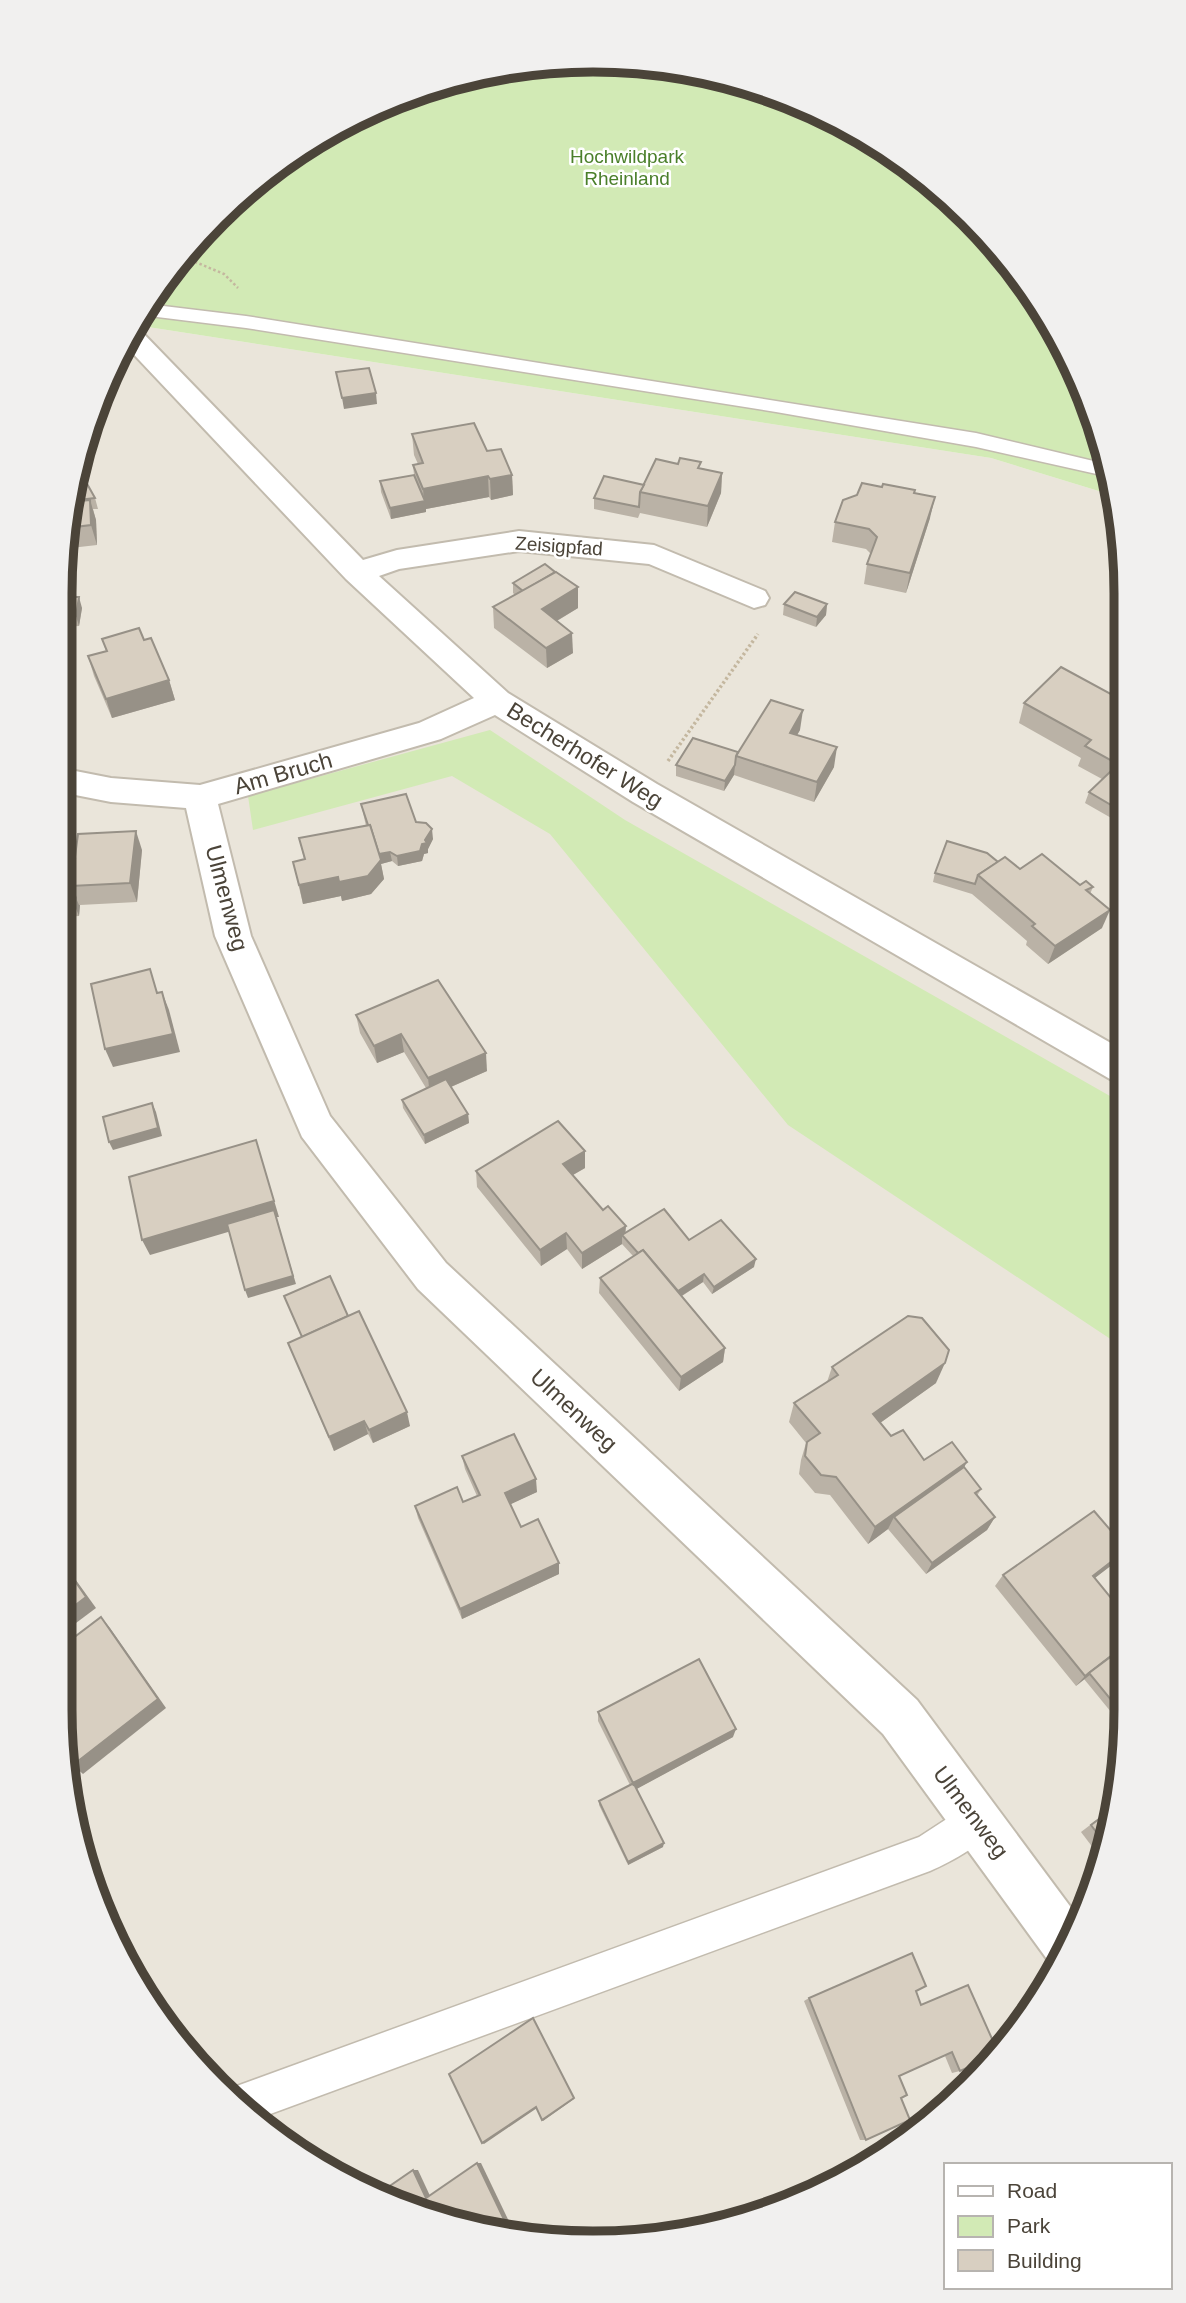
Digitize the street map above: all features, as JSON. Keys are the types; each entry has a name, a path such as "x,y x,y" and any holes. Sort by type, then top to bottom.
{"street":[{"name":"Becherhofer Weg","path":"137,342 357,572 497,701 645,793 1114,1058"},
{"name":"Zeisigpfad","path":"357,572 397,560 519,541 654,555 754,598"},
{"name":"Am Bruch","path":"72,782 111,790 200,797 430,730 497,701"},
{"name":"Ulmenweg","path":"200,797 233,936 315,1126 432,1276 900,1717 1062,1937"}],"lane":[{"path":"155,311 246,322 976,440 1099,469"},
{"path":"248,2101 930,1852 978,1820"}],"path":[{"path":"190,262 226,272 245,298 246,322"},
{"path":"645,793 763,626 754,598"}],"shaded area":[{"path":"145,327 991,458 1104,493 1113,559 1114,1710 1110,1778 1087,1878 1075,1909 1044,1971 1007,2027 985,2054 962,2079 910,2124 854,2161 824,2177 761,2204 728,2213 661,2227 627,2230 525,2227 425,2204 362,2177 303,2143 249,2102 201,2054 160,2000 126,1941 99,1878 82,1812 76,1778 72,1710 72,593 76,525 99,425 126,362"}],"green space":[{"name":"Hochwildpark Rheinland","path":"593,72 661,76 761,99 792,111 854,142 910,179 937,201 985,249 1026,303 1060,362 1087,425 1104,493 991,458 145,327 179,276 224,224 276,179 332,142 362,126 425,99 525,76"},
{"path":"490,730 625,820 1114,1098 1114,1341 788,1125 550,834 452,776 253,830 248,796"}],"building":[{"path":"369,368 376,393 342,398 336,372"},
{"path":"474,423 487,451 501,449 512,475 490,479 488,476 423,489 413,465 423,463 412,434"},
{"path":"680,458 701,462 698,468 722,473 708,506 640,492 656,459 678,464"},
{"path":"414,475 425,501 390,508 380,481"},
{"path":"604,476 644,485 640,492 639,507 594,498"},
{"path":"85,480 95,498 80,500"},
{"path":"862,483 915,490 914,493 935,497 910,573 867,564 877,537 869,529 835,522 843,500 857,495"},
{"path":"90,500 91,525 76,527 80,501"},
{"path":"545,564 555,572 523,591 513,583"},
{"path":"556,572 578,587 542,609 572,633 546,648 493,607"},
{"path":"795,592 827,604 817,617 784,604"},
{"path":"72,597 79,597 76,616 72,616"},
{"path":"139,628 144,640 151,638 169,680 106,699 88,656 107,651 102,639"},
{"path":"1061,667 1114,696 1114,762 1085,746 1091,740 1024,703"},
{"path":"771,700 803,710 790,733 837,747 817,782 736,756"},
{"path":"693,738 738,752 735,765 725,781 676,765"},
{"path":"1110,772 1114,774 1114,807 1089,792"},
{"path":"406,794 416,822 426,823 432,829 425,840 427,843 422,844 420,851 397,856 390,852 379,854 361,804"},
{"path":"370,825 381,860 368,876 339,882 338,877 299,885 293,862 305,859 299,838"},
{"path":"136,831 130,883 72,886 78,834"},
{"path":"947,841 987,853 998,862 978,875 975,884 935,873"},
{"path":"1042,854 1080,885 1086,881 1093,887 1086,890 1110,910 1055,946 1032,926 1035,924 978,875 1005,857 1020,869"},
{"path":"72,888 76,898 75,906 72,906"},
{"path":"150,969 157,993 162,992 173,1034 105,1049 91,984"},
{"path":"438,980 486,1053 428,1078 401,1034 374,1046 356,1015"},
{"path":"446,1079 468,1114 424,1135 402,1100"},
{"path":"152,1103 158,1128 109,1142 103,1117"},
{"path":"558,1121 585,1151 563,1164 603,1210 608,1206 626,1226 582,1253 566,1233 540,1250 476,1171"},
{"path":"256,1140 274,1201 142,1240 129,1177"},
{"path":"664,1209 689,1240 721,1220 756,1259 714,1287 704,1274 678,1291 643,1250 638,1253 622,1235"},
{"path":"274,1210 293,1276 245,1290 227,1224"},
{"path":"643,1250 725,1348 681,1377 600,1278"},
{"path":"330,1276 348,1316 302,1337 284,1296"},
{"path":"359,1311 407,1412 369,1430 364,1421 329,1437 288,1343"},
{"path":"908,1316 922,1318 949,1350 945,1363 873,1414 891,1436 903,1430 924,1460 952,1442 967,1462 875,1527 836,1477 821,1475 805,1456 807,1442 820,1433 794,1403 838,1375 832,1367"},
{"path":"514,1434 536,1479 505,1493 521,1527 538,1519 559,1563 460,1609 415,1506 457,1487 463,1502 480,1495 462,1456"},
{"path":"964,1467 981,1489 975,1493 995,1517 932,1563 894,1517"},
{"path":"1094,1511 1114,1534 1114,1560 1093,1576 1114,1602 1114,1654 1085,1676 1003,1575"},
{"path":"72,1577 86,1597 72,1608"},
{"path":"101,1617 158,1699 75,1764 72,1710 72,1639"},
{"path":"1114,1654 1114,1704 1089,1673"},
{"path":"699,1659 736,1729 633,1783 598,1712"},
{"path":"632,1784 664,1843 628,1862 599,1801"},
{"path":"1103,1816 1098,1835 1091,1825"},
{"path":"912,1953 926,1986 916,1991 921,2005 968,1985 994,2043 976,2064 960,2071 952,2052 899,2076 907,2095 901,2098 910,2120 866,2140 809,1998"},
{"path":"533,2018 574,2098 542,2120 536,2107 482,2143 449,2074"},
{"path":"477,2163 506,2224 425,2204 386,2188 413,2170 426,2198"}]}
